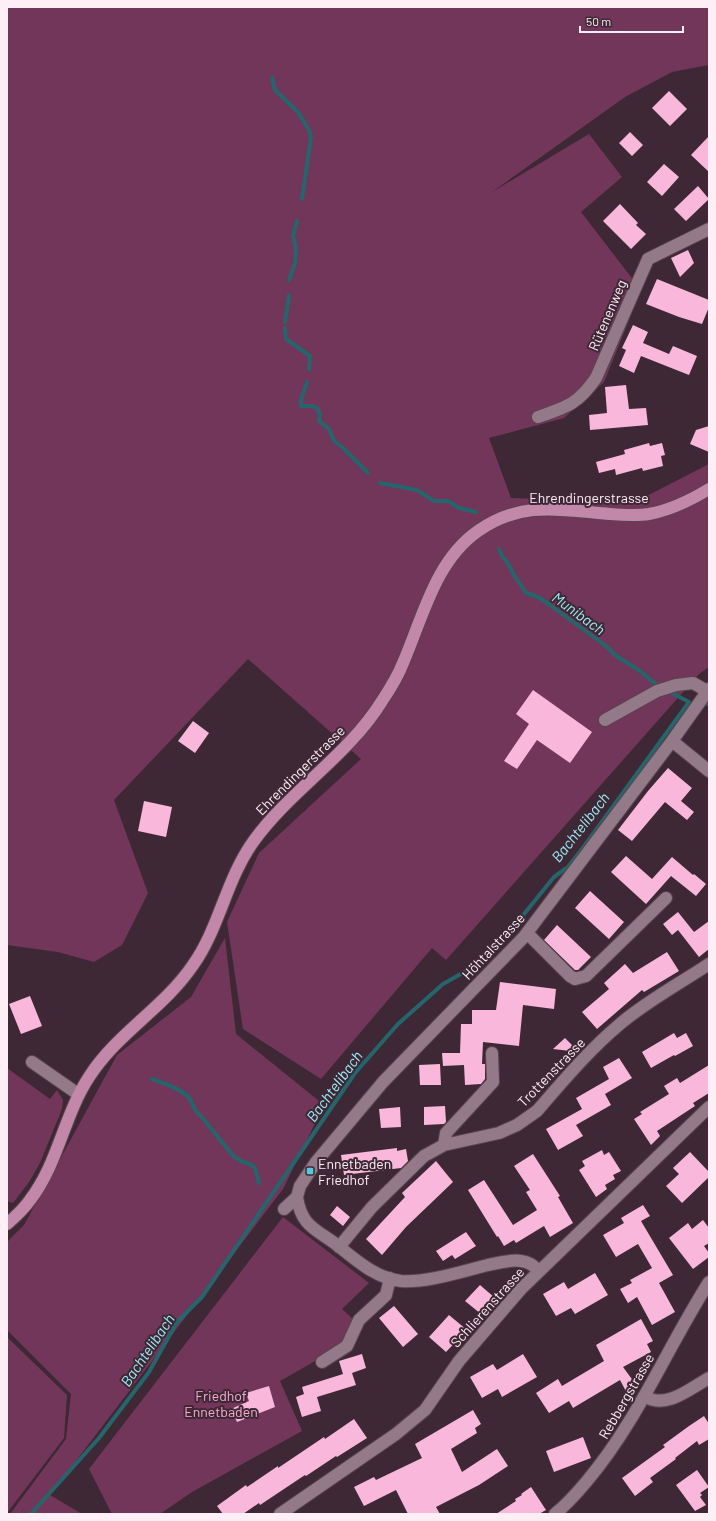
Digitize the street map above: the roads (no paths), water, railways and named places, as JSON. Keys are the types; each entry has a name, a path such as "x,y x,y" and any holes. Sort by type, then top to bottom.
{"main road":[{"name":"Ehrendingerstrasse","path":"7,1224 30,1200 45,1176 78,1094 103,1056 119,1039 168,996 195,963 211,932 239,864 262,830 352,740 380,704 402,665 434,587 452,557 465,543 478,531 500,519 517,513 542,509 625,515 648,514 673,507 695,498 709,489"}],"street":[{"name":"Rütenenweg","path":"538,417 566,408 586,392 596,378 648,259 709,229"},
{"path":"605,720 658,692 676,685 693,683 708,690"},
{"name":"Höhtalstrasse","path":"284,1210 296,1197 300,1186 316,1162 383,1082 527,933 672,741 708,690"},
{"path":"672,741 709,771"},
{"path":"527,933 570,976 575,979 586,976 666,898"},
{"name":"Trottenstrasse","path":"339,1247 372,1206 424,1156 444,1145 499,1133 527,1118 537,1111 597,1045 620,1024 641,1008 709,964"},
{"path":"444,1145 446,1133 493,1082 492,1053"},
{"path":"32,1062 78,1094"},
{"name":"Schlierenstrasse","path":"280,1514 413,1421 433,1401 459,1361 522,1289 709,1107"},
{"path":"296,1197 302,1217 312,1228 368,1269 390,1278 410,1281 426,1279 498,1263 519,1260 532,1264 539,1271"},
{"path":"322,1362 347,1346 360,1320 386,1295 390,1278"},
{"name":"Rebbergstrasse","path":"555,1514 582,1487 605,1460 644,1396 709,1282"},
{"path":"644,1396 650,1400 659,1402 669,1401 709,1378"}],"waterway":[{"name":"Munibach","path":"272,78 275,90 298,112 309,130 311,137 302,199"},
{"name":"Munibach","path":"289,280 295,263 296,249 293,235 297,221"},
{"name":"Munibach","path":"285,322 289,295"},
{"name":"Munibach","path":"285,328 286,339 310,356 309,369"},
{"name":"Munibach","path":"307,382 301,400 301,406 312,406 317,408 320,415 319,421 329,429 334,441 368,473"},
{"name":"Munibach","path":"380,483 417,490 434,501 448,501 459,508 476,512"},
{"name":"Munibach","path":"499,549 526,593 538,597 550,605 658,686"},
{"name":"Bachtelibach","path":"31,1514 99,1438 149,1372 177,1322 202,1297 355,1073 398,1024 443,984 482,962 499,945 554,877 568,867 585,845 689,702 666,690"},
{"path":"152,1079 172,1087 186,1095 191,1101 196,1112 201,1116 234,1157 250,1164 255,1168 259,1183"}],"place":[{"name":"Ennetbaden Friedhof","path":"310,1171"}],"park label":[{"name":"Friedhof Ennetbaden","path":"221,1404"}]}
